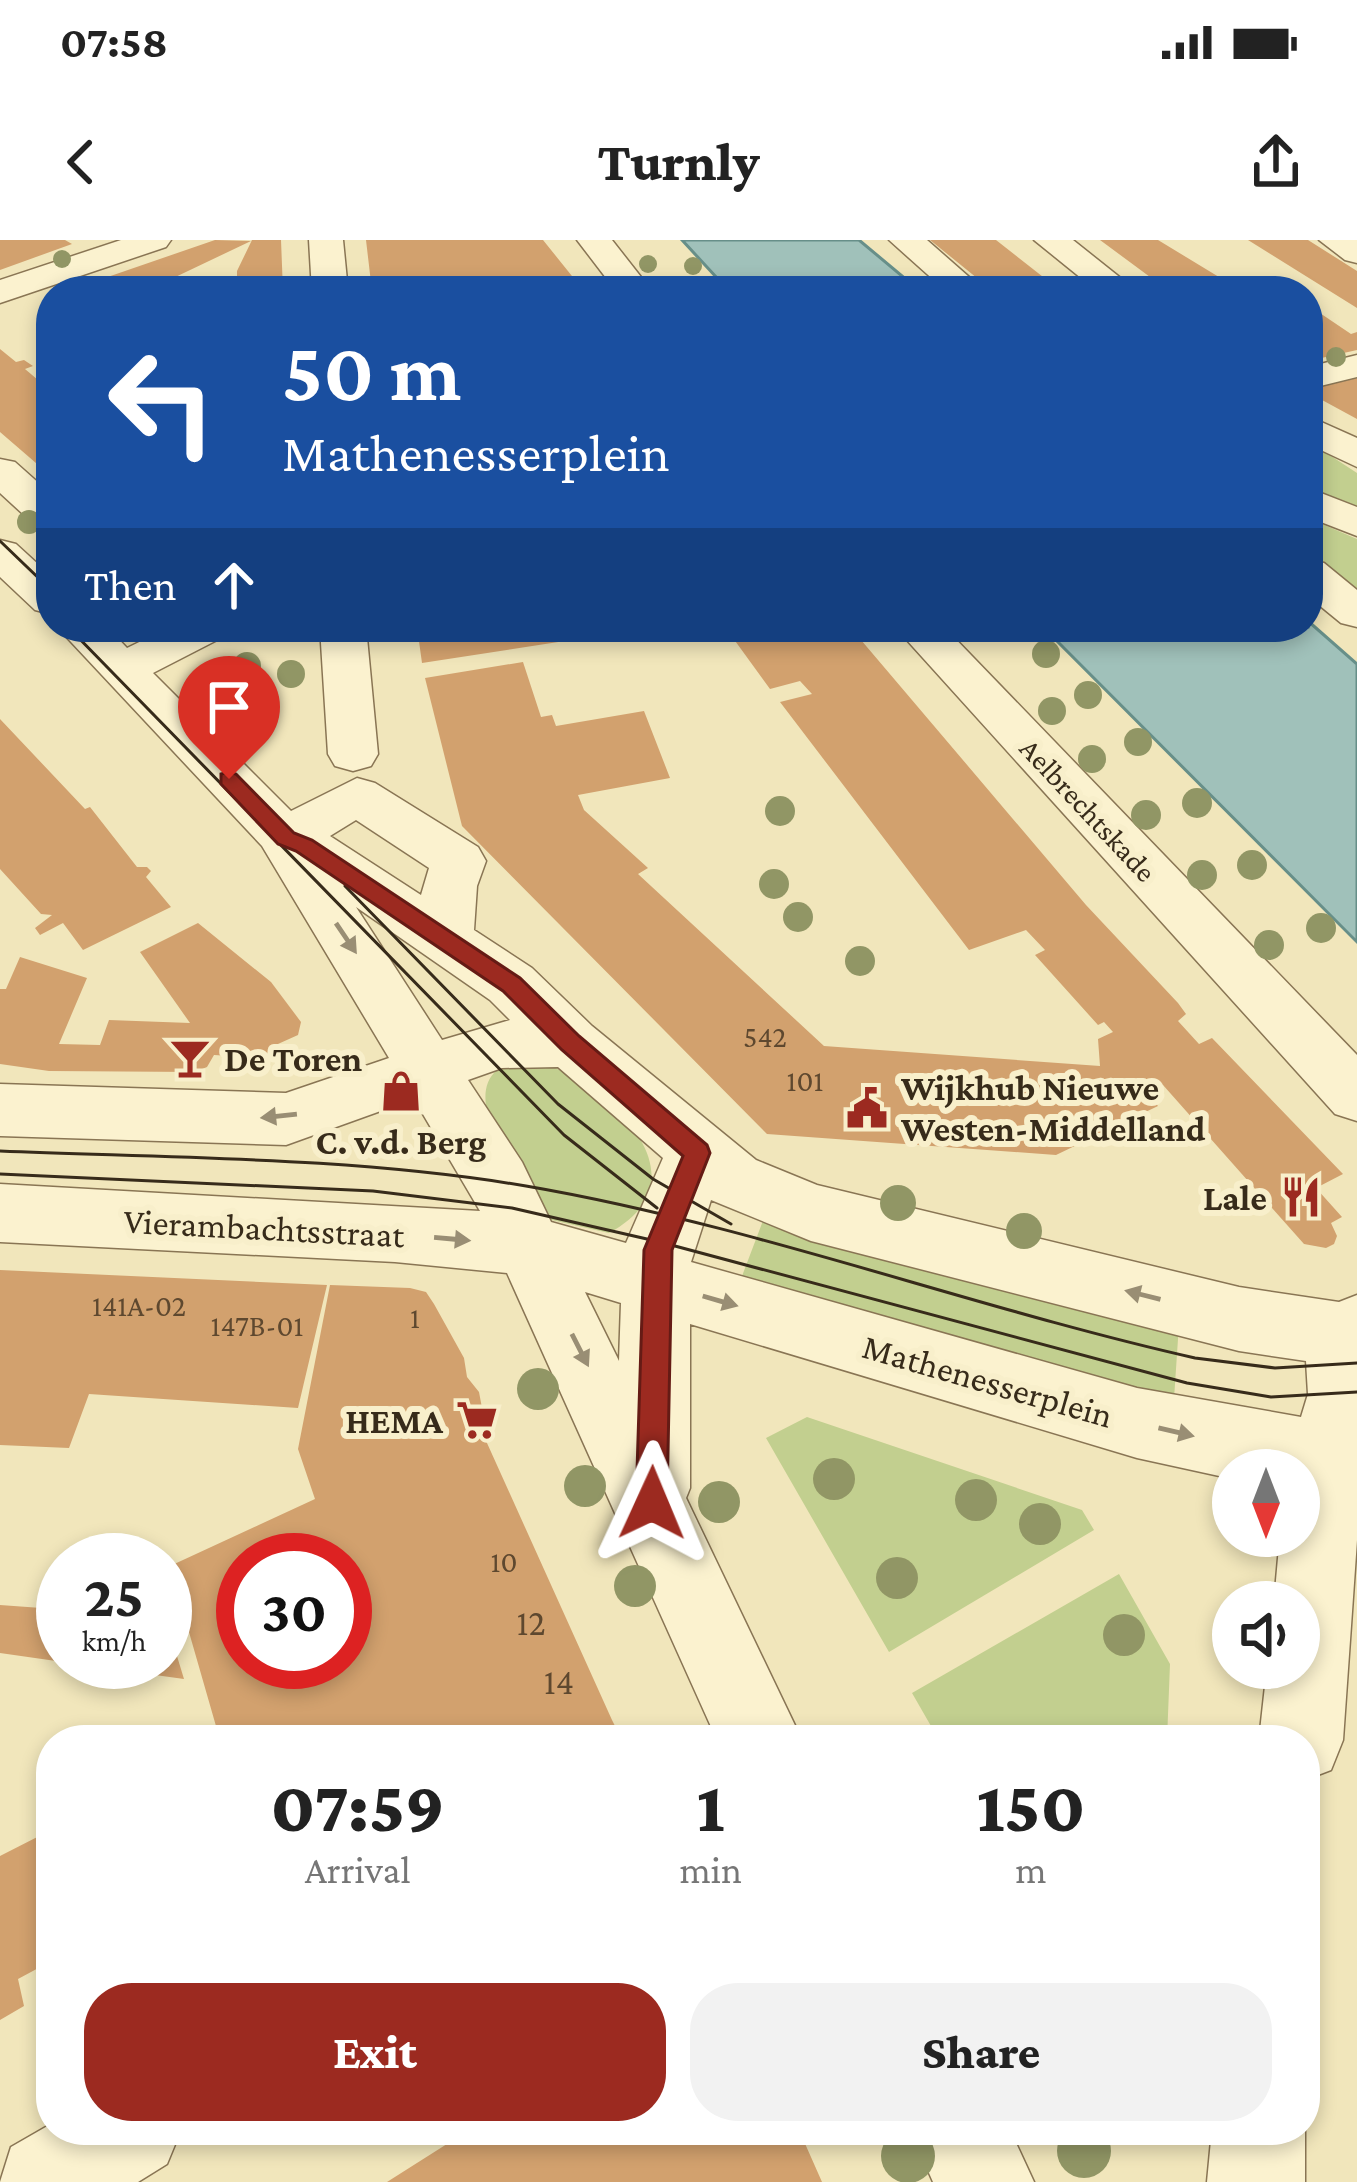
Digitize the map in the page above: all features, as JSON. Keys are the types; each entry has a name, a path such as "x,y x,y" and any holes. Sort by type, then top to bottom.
{"street":[{"path":"38,276 110,246 154,240"},
{"path":"326,240 329,276"},
{"path":"594,240 622,276"},
{"path":"906,240 949,276"},
{"path":"1051,240 1099,276"},
{"path":"1336,240 1357,253"},
{"path":"0,292 36,277"},
{"path":"1323,374 1357,366"},
{"path":"1323,436 1357,455"},
{"path":"0,471 36,503"},
{"path":"1323,508 1357,523"},
{"path":"0,554 36,586"},
{"path":"1323,586 1357,614"},
{"path":"102,648 132,642"},
{"path":"344,642 353,754"},
{"name":"Aelbrechtskade","path":"932,642 1357,1096"},
{"path":"102,648 309,824"},
{"path":"309,824 304,845 512,984 571,1043 697,1153 753,1191 811,1211 1239,1318 1351,1340 1341,1455 1303,1725"},
{"path":"309,824 291,856 499,1182 753,1725"},
{"name":"Aelbrechtskade","path":"1261,990 1357,1054"},
{"path":"0,1110 286,1119 506,1042 571,1043"},
{"path":"652,1503 658,1250 697,1153"},
{"name":"Vierambachtsstraat","path":"0,1213 395,1233 527,1245"},
{"name":"Mathenesserplein","path":"527,1245 1137,1423 1233,1444 1341,1455"},
{"path":"46,2182 108,2145"},
{"path":"966,2145 985,2182"},
{"path":"1256,2182 1259,2145"}],"green space":[{"path":"1323,451 1357,473 1357,513 1323,498"},
{"path":"1323,524 1357,539 1357,591 1323,563"},
{"path":"535,1060 591,1088 637,1134 649,1159 651,1185 638,1210 609,1233 543,1218 490,1123 487,1084 497,1070"},
{"path":"767,1210 1179,1324 1173,1414 736,1292"},
{"path":"807,1417 1082,1510 1094,1530 889,1652 766,1438"},
{"path":"1119,1574 1170,1664 1168,1725 930,1725 912,1693"}],"water":[{"path":"682,240 859,240 902,276 715,276"},
{"path":"1323,634 1357,664 1357,942 1058,642 1323,642"}],"building":[{"path":"0,240 65,240 72,244 0,270"},
{"path":"215,240 251,241 178,276 111,276"},
{"path":"252,240 281,240 282,276 237,276"},
{"path":"366,240 543,240 572,276 370,276"},
{"path":"930,240 996,240 1042,276 974,276"},
{"path":"1100,240 1158,240 1217,276 1149,276"},
{"path":"1248,240 1308,240 1357,271 1357,308 1323,287 1323,276 1306,276"},
{"path":"1323,315 1351,334 1357,332 1357,350 1323,358"},
{"path":"0,349 16,362 24,360 33,366 25,369 36,378 36,463 0,432"},
{"path":"1357,378 1357,419 1323,401 1323,386"},
{"path":"419,642 558,642 422,663"},
{"path":"736,642 863,642 1086,905 1178,1003 1186,1014 1178,1021 1199,1044 1212,1038 1343,1174 1316,1188 1342,1217 1331,1223 1337,1236 1334,1244 1326,1248 1304,1244 1163,1085 1147,1093 1158,1106 1056,1155 767,1134 462,826 425,678 523,662 541,717 552,715 556,726 644,711 670,778 578,795 584,810 648,868 638,874 824,1046 1100,1066 1098,1039 1113,1032 1104,1022 1098,1025 1035,955 1045,950 1026,930 969,950 780,702 812,694 800,681 770,689"},
{"path":"0,719 85,809 90,807 137,867 151,871 146,877 171,907 83,950 63,923 40,935 35,928 52,915 41,914 0,869"},
{"path":"198,923 271,982 301,1022 298,1035 269,1048 267,1058 214,1055 207,1067 195,1072 49,1071 0,1064 0,989 6,989 20,957 87,978 59,1044 100,1045 109,1020 190,1023 140,952"},
{"path":"0,1270 327,1285 298,1408 89,1394 69,1448 0,1445"},
{"path":"330,1285 426,1292 479,1392 482,1408 473,1412 614,1725 216,1725 192,1643 192,1556 216,1545 216,1689 372,1689 372,1533 241,1533 315,1499 298,1449"},
{"path":"0,1605 36,1608 36,1658 0,1653"},
{"path":"36,1838 36,1969 18,1979 24,2006 0,2020 0,1856"},
{"path":"445,2145 806,2145 822,2182 387,2182"}],"tram line":[{"path":"0,541 36,576"},
{"path":"83,642 564,1135 657,1208"},
{"path":"345,886 558,1104 653,1179 731,1224"},
{"path":"0,1151 330,1164 526,1186 695,1222 1195,1358 1275,1368 1357,1363"},
{"path":"0,1174 373,1191 512,1208 660,1242 1187,1383 1271,1397 1357,1392"}],"place":[{"name":"De Toren","path":"190,1058"},
{"name":"C. v.d. Berg","path":"401,1091"},
{"name":"Wijkhub Nieuwe Westen-Middelland","path":"867,1108"},
{"name":"Lale","path":"1301,1197"},
{"name":"HEMA","path":"477,1420"}],"route":[{"path":"229,779 286,838 304,845 512,984 571,1043 697,1153 677,1193 658,1250 652,1503"}]}
